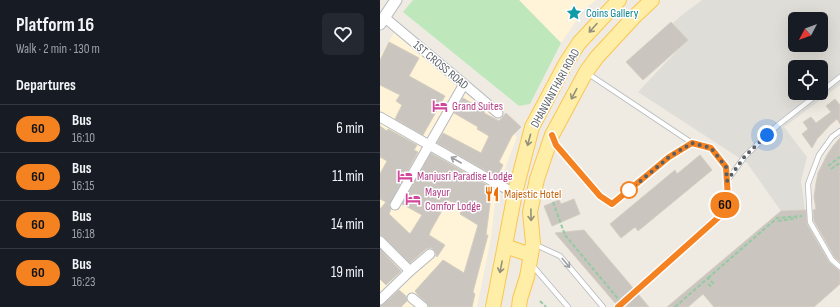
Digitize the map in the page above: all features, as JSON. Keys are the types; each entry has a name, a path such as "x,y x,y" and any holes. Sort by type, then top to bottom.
{"main road":[{"name":"DHANVANTHARI ROAD","path":"493,307 515,193 532,127 566,63 579,43 619,0"},
{"name":"DHANVANTHARI ROAD","path":"519,307 527,277 531,253 530,212 537,179 552,135 586,72 602,51 652,0"},
{"path":"505,246 531,253"}],"street":[{"path":"382,20 396,0"},
{"name":"1ST CROSS ROAD","path":"382,20 464,84 498,113"},
{"path":"395,205 464,84"},
{"path":"380,117 515,193"},
{"path":"380,241 410,271"},
{"path":"380,300 430,254"},
{"path":"412,298 423,307"}],"lane":[{"path":"586,72 692,143 711,148 726,167 728,199 720,216 618,307"},
{"path":"828,86 840,77"},
{"path":"727,181 745,156 778,125 810,100"},
{"path":"840,131 832,137 819,155 808,184 810,222 832,260 840,268"},
{"path":"552,135 556,145 600,196 612,204 669,157 692,143"},
{"path":"531,253 568,307"},
{"path":"531,253 560,256 603,307"}],"path":[{"path":"828,166 840,157"},
{"path":"831,170 840,163"},
{"path":"553,202 565,235 625,307"},
{"path":"675,307 777,218 803,216"},
{"path":"778,221 809,216"},
{"path":"707,282 710,286 713,283 708,278"},
{"path":"541,302 546,307"}],"shaded area":[{"path":"519,0 596,0 582,12 561,43"},
{"path":"702,0 840,0 840,85 828,94 828,60 788,60 788,100 820,100 784,127 807,157 801,181 805,210 781,211 747,163 638,92 687,40 673,23"},
{"path":"394,33 517,137 496,192 491,238 477,307 380,307 380,56"}],"green space":[{"path":"413,0 519,0 561,43 530,104 519,106 403,12"}],"building":[{"path":"671,22 688,40 643,80 626,62"},
{"path":"389,42 419,58 409,76 445,96 423,135 395,119 402,105 396,101 400,95 380,85 380,60"},
{"path":"463,98 485,111 484,113 499,121 506,113 521,127 512,136 499,162 503,165 497,177 437,143 443,133 481,153 489,136 477,129 478,127 454,113"},
{"path":"835,99 840,105 840,124 837,119 831,124 817,139 812,148 802,134 808,129 803,122 811,117 816,123 831,112 826,106"},
{"path":"380,126 387,131 388,129 417,145 414,150 418,152 389,205 391,209 389,214 410,234 422,215 402,204 431,153 492,188 486,235 488,235 473,292 475,294 472,307 429,307 415,291 443,260 464,273 478,225 460,214 463,208 448,200 431,230 429,235 445,245 437,257 434,250 429,248 410,263 384,237 380,235 380,209 386,202 380,199 380,174 387,161 380,157"},
{"path":"840,138 840,262 835,258 814,221 813,210 816,209 814,197 818,173 827,155"},
{"path":"700,155 712,170 638,231 635,227 621,238 610,224 675,170 677,174"},
{"path":"574,199 580,214 552,226 544,206 559,200 561,204"},
{"path":"806,210 807,224 829,262 840,271 840,284 814,307 714,307 703,294 688,307 667,307 781,211"},
{"path":"584,230 633,288 616,304 555,233"},
{"path":"380,249 401,271 386,285 380,279"},
{"path":"399,290 406,296 407,301 401,307 380,307 380,306"},
{"path":"638,294 649,307 624,307"}],"bus line":[{"name":"60","path":"552,135 556,145 566,157 600,196 612,204 669,157 692,143 711,148 726,167 728,199 720,216 618,307"}],"place":[{"name":"Coins Gallery","path":"574,13"},
{"name":"Grand Suites","path":"440,106"},
{"name":"Manjusri Paradise Lodge","path":"405,176"},
{"name":"Majestic Hotel","path":"492,194"},
{"name":"Mayur Comfor Lodge","path":"413,199"}],"route":[{"path":"629,190 624,195 669,157 692,143 711,148 726,167 727,181 745,156 767,135"}]}
